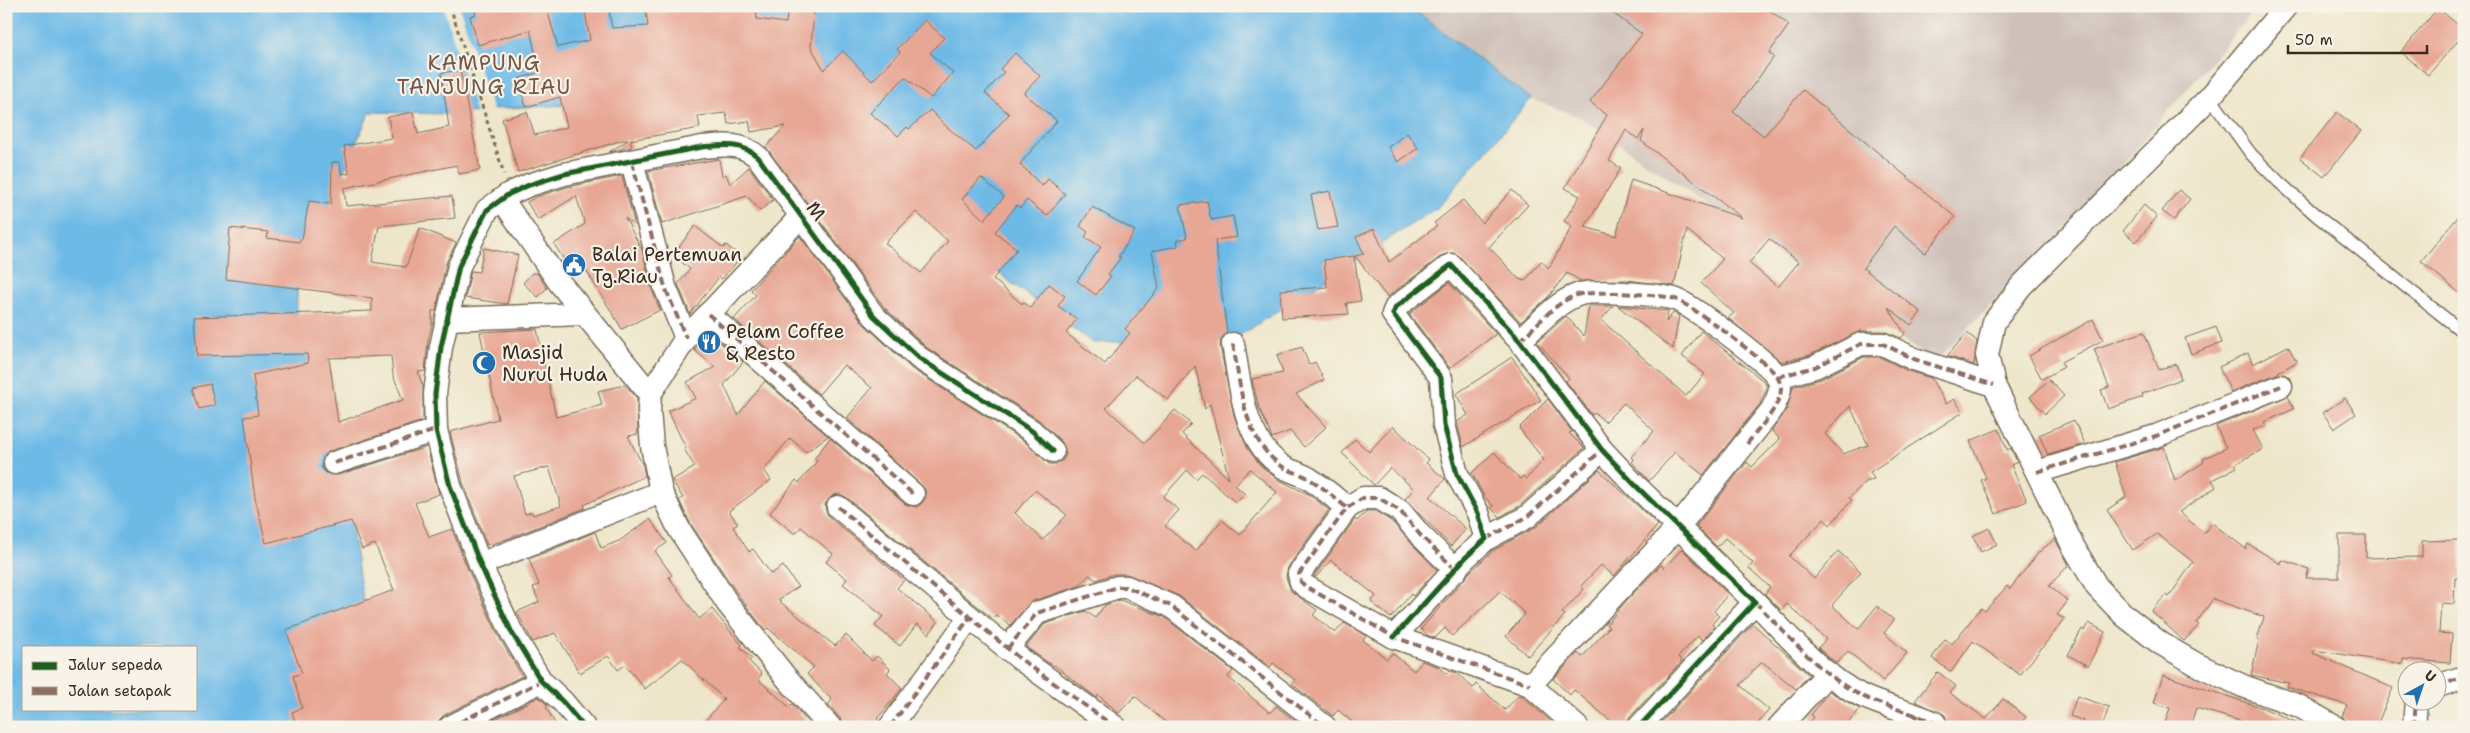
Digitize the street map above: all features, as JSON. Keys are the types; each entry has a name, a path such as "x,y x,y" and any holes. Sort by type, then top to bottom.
{"street":[{"path":"2286,6 2210,97 2021,286 1994,322 1987,355 1994,385 2073,546 2097,587 2125,616 2160,643 2196,664 2243,686 2299,706 2335,727"},
{"name":"M","path":"584,727 563,702 541,681 512,633 480,564 450,486 436,430 435,394 459,266 487,210 506,196 529,185 564,174 702,147 741,146 749,149 758,156 874,316 919,358 1032,431 1053,451"},
{"path":"632,162 665,287 686,338"},
{"path":"506,196 559,282 650,394"},
{"path":"801,216 686,338 650,394 649,411 652,446 661,492 679,529 728,604 784,675 830,727"},
{"path":"1486,539 1478,513 1457,474 1444,424 1441,378 1394,316 1393,310 1451,265 1520,341 1602,450 1634,484 1828,673 1863,696 1920,721"},
{"path":"1520,341 1558,306 1580,294 1606,292 1675,299 1744,347 1778,377 1781,390 1772,411 1678,527 1530,685"},
{"path":"448,319 584,314"},
{"path":"708,314 913,494"},
{"path":"1233,344 1250,426 1256,440 1284,468 1310,479 1347,508"},
{"path":"1778,377 1814,367 1861,344 1883,344 1914,359 1994,385"},
{"path":"2037,472 2156,436 2281,386"},
{"path":"334,463 436,430"},
{"path":"1394,637 1465,558 1486,539 1527,517 1602,450"},
{"path":"480,564 661,492"},
{"path":"1456,570 1421,536 1400,511 1379,498 1363,498 1347,508 1299,574 1301,582 1362,620 1394,637 1530,685 1576,727"},
{"path":"838,507 1007,649 1115,727"},
{"path":"1007,649 1037,613 1118,587 1127,586 1171,606 1325,727"},
{"path":"1639,727 1755,602"},
{"path":"890,727 970,617"},
{"path":"1779,727 1828,673"},
{"path":"450,727 541,681"},
{"path":"2414,727 2415,710"}],"lane":[{"path":"2210,97 2251,154 2279,182 2317,216 2464,333"}],"path":[{"path":"450,6 506,196"}],"shaded area":[{"path":"1408,6 2258,6 2089,204 1935,362 1580,117 1531,99"}],"water":[{"path":"6,6 1409,6 1531,99 1438,207 1236,338 1093,343 1010,282 822,128 696,98 492,109 483,112 445,114 370,112 319,226 297,281 297,340 325,347 335,405 323,413 331,469 356,519 352,526 365,613 433,727 6,727"}],"pier":[{"path":"443,6 459,6 493,111 484,114 476,113"}],"building":[{"path":"474,6 546,6 558,47 590,40 584,6 608,6 612,28 648,26 645,6 756,6 757,19 786,23 788,6 808,6 808,11 814,12 811,47 824,70 843,51 872,81 900,52 897,49 925,20 944,38 930,53 953,73 931,98 905,77 870,113 898,136 907,127 909,129 930,110 976,151 1009,114 985,93 1004,72 1000,69 1015,53 1040,76 1024,93 1057,121 1020,164 1042,186 1048,179 1065,194 1047,216 1027,200 1020,208 1017,205 995,232 1017,249 993,279 1022,304 1023,302 1030,308 1049,284 1065,296 1058,306 1077,319 1066,333 1105,364 1130,333 1125,329 1159,288 1152,251 1178,246 1177,240 1187,238 1180,205 1207,201 1211,220 1233,216 1237,237 1215,240 1227,333 1221,339 1220,346 1234,416 1248,449 1261,466 1277,479 1308,494 1329,510 1288,567 1286,577 1291,591 1317,610 1313,615 1335,633 1344,623 1366,636 1363,640 1387,659 1392,653 1414,671 1422,661 1439,667 1447,674 1450,671 1457,673 1473,688 1476,684 1505,710 1519,695 1557,727 1358,727 1338,710 1333,716 1292,684 1295,680 1273,663 1270,667 1179,596 1127,574 1114,574 1096,580 1089,575 1079,586 1033,601 1010,625 997,615 993,619 846,497 840,494 833,495 825,504 829,517 904,580 897,588 938,622 929,634 917,624 900,646 875,626 883,616 843,584 847,579 826,562 833,554 801,527 795,534 770,513 796,480 799,483 817,461 814,459 830,438 905,504 917,507 926,497 925,489 847,418 872,388 844,365 819,394 734,319 756,295 751,290 800,236 864,324 912,369 1024,441 1049,464 1056,464 1063,460 1066,454 1062,442 1039,420 927,348 884,307 766,147 785,126 751,132 749,121 728,124 726,113 698,116 700,128 630,140 632,147 609,152 628,140 623,140 518,172 502,119 527,112 535,135 567,127 560,97 526,107 518,79 540,72 530,30 478,45 470,16 476,14","holes":["981,178 1004,197 984,220 962,199","916,212 948,241 921,273 885,243","1195,366 1205,409 1210,404 1229,479 1182,434 1191,424 1175,410 1145,443 1106,408 1136,375 1168,400","1250,469 1277,492 1240,535 1222,520 1196,551 1165,526 1179,510 1163,497 1187,470 1196,479 1202,473 1236,503 1245,494 1235,485","1035,490 1067,515 1043,540 1015,513"]},
{"path":"1603,6 1764,6 1789,25 1769,53 1774,57 1733,112 1764,136 1803,90 1955,217 1925,253 1894,226 1863,268 1921,312 1911,325 1888,307 1905,334 1901,338 1883,331 1861,331 1810,355 1782,362 1728,318 1734,313 1701,283 1723,259 1687,230 1674,286 1627,280 1581,281 1567,273 1549,296 1521,322 1455,253 1443,255 1387,297 1355,256 1364,254 1356,237 1374,229 1389,262 1437,226 1434,223 1463,200 1482,223 1512,190 1528,205 1489,247 1519,279 1525,281 1541,261 1549,268 1572,226 1564,221 1580,196 1565,188 1607,115 1590,102 1642,34","holes":["1626,130 1638,139 1644,130 1641,141 1742,218 1631,180 1616,236 1585,227 1621,168 1609,161","1769,239 1799,262 1778,287 1749,263"]},
{"path":"2438,8 2464,30 2464,34 2428,75 2401,52"},
{"path":"460,70 480,170 459,174 457,165 344,188 346,206 452,196 455,218 379,226 372,262 406,267 420,228 456,243 446,263 436,311 432,311 432,325 428,341 425,371 418,372 423,387 423,421 330,451 324,455 321,467 326,473 338,475 427,447 439,494 415,503 429,537 452,529 468,570 500,639 522,676 444,715 439,720 437,727 297,727 292,712 302,708 293,676 302,673 286,630 394,590 375,544 362,549 351,521 266,543 255,498 244,417 258,415 253,375 308,363 307,354 197,356 194,317 372,311 372,298 226,279 230,228 268,232 267,238 300,242 309,201 331,204 332,162 340,162 341,173 349,174 344,146 392,138 388,117 413,112 418,134 449,127 441,73","holes":["391,356 393,375 403,400 338,422 329,358"]},
{"path":"2337,112 2361,131 2324,177 2300,158"},
{"path":"1407,133 1418,148 1398,162 1388,147"},
{"path":"719,159 722,176 726,174 730,184 749,167 773,200 760,211 747,196 662,224 648,171"},
{"path":"622,176 635,226 625,218 642,250 652,290 660,310 622,329 578,257 567,264 554,244 585,224 576,196 538,220 527,202 536,197 567,187"},
{"path":"2179,190 2190,199 2174,220 2162,211"},
{"path":"1330,191 1338,227 1318,230 1311,195"},
{"path":"2144,205 2157,217 2136,242 2123,231"},
{"path":"1092,207 1135,231 1118,257 1121,257 1108,274 1111,276 1096,295 1077,281 1101,247 1085,237 1088,232 1080,226"},
{"path":"2464,210 2464,297 2421,261"},
{"path":"695,226 723,248 726,245 741,257 722,279 719,277 690,314 678,284 690,269 673,255"},
{"path":"484,248 518,255 507,304 465,298 471,271 479,272"},
{"path":"1354,256 1361,301 1346,303 1349,314 1282,318 1280,290 1327,287 1324,260"},
{"path":"532,273 537,273 547,288 538,297 523,283"},
{"path":"1449,283 1496,334 1450,368 1409,314"},
{"path":"1589,306 1613,306 1601,320 1686,396 1705,374 1682,356 1701,331 1766,383 1766,390 1760,404 1703,475 1675,452 1649,481 1632,462 1634,460 1631,457 1654,431 1624,403 1605,422 1595,413 1592,415 1566,381 1569,378 1537,342 1566,316 1584,336"},
{"path":"1618,306 1668,311 1666,322 1673,313 1679,316 1673,349"},
{"path":"2093,319 2103,340 2061,362 2064,367 2042,379 2029,356"},
{"path":"2216,327 2222,343 2191,354 2185,338"},
{"path":"537,329 556,417 602,405 598,391 625,385 637,398 638,434 628,436 643,466 645,476 584,505 585,508 487,545 463,482 450,432 498,419 480,332","holes":["549,467 561,506 533,515 532,512 525,514 514,476"]},
{"path":"2144,332 2159,370 2176,364 2181,379 2142,394 2143,397 2108,409 2101,390 2109,387 2094,349"},
{"path":"709,333 743,362 724,385 738,415 765,381 828,436 806,452 790,438 764,470 771,480 729,511 738,524 733,527 749,552 753,549 771,574 783,566 798,587 778,600 835,646 846,635 872,661 877,656 890,669 887,673 902,688 877,719 879,721 877,727 843,727 840,718 828,705 832,700 807,674 814,667 768,628 765,630 739,596 690,523 679,500 683,498 672,480 695,467 684,449 686,448 668,411 696,398 687,382 715,367 694,350"},
{"path":"1967,333 1977,341 1974,365 1947,356"},
{"path":"2288,346 2297,362 2279,373 2231,392 2219,367 2248,353 2253,364"},
{"path":"1302,347 1309,365 1315,362 1324,380 1296,394 1326,427 1304,447 1290,431 1272,438 1259,408 1252,379 1283,373 1277,355"},
{"path":"1512,357 1541,400 1463,447 1457,422 1468,415 1456,394"},
{"path":"1864,357 1880,357 1908,371 1931,378 1946,404 1954,399 1963,412 1870,472 1874,479 1866,482 1849,498 1852,500 1830,525 1824,519 1789,556 1814,579 1838,551 1861,572 1832,605 1858,629 1877,606 1894,620 1884,633 1907,653 1883,681 1848,651 1837,663 1827,656 1818,648 1826,639 1787,604 1781,610 1765,594 1770,587 1749,568 1753,563 1725,538 1717,547 1696,526 1747,462 1752,467 1780,439 1772,431 1787,409 1793,387 1821,379","holes":["1850,406 1868,445 1843,454 1825,434"]},
{"path":"2049,380 2064,396 2045,414 2030,397"},
{"path":"210,384 215,405 199,409 193,388"},
{"path":"2288,396 2294,409 2264,422 2266,425 2253,430 2263,449 2235,464 2237,467 2212,480 2216,487 2179,512 2204,533 2212,523 2246,549 2248,544 2281,564 2282,560 2309,569 2306,578 2339,578 2339,535 2366,535 2366,558 2422,557 2422,541 2460,540 2461,578 2455,578 2454,604 2441,603 2439,633 2452,634 2450,663 2448,663 2448,660 2403,659 2398,660 2398,663 2314,650 2313,653 2393,688 2376,727 2357,727 2347,722 2342,716 2347,705 2287,687 2289,683 2251,675 2259,640 2257,639 2264,617 2213,599 2196,623 2199,625 2184,641 2151,611 2166,595 2169,597 2193,562 2157,534 2133,550 2107,510 2126,497 2115,462 2164,447 2175,481 2204,462 2203,459 2226,448 2216,426"},
{"path":"2345,398 2356,414 2334,429 2323,413"},
{"path":"1548,399 1572,432 1569,433 1584,448 1519,506 1500,517 1491,508 1493,506 1484,496 1472,473 1494,452 1520,479 1523,476 1526,479 1544,460 1519,428"},
{"path":"2074,420 2085,444 2048,455 2039,435"},
{"path":"1393,426 1429,460 1426,463 1445,479 1430,497 1466,529 1451,546 1405,499 1414,489 1390,468 1374,485 1342,453 1355,439 1369,452"},
{"path":"1999,429 2007,450 2011,448 2017,462 2011,465 2027,501 1996,514 1981,480 1986,478 1970,441"},
{"path":"1599,470 1658,525 1614,576 1601,565 1581,586 1584,589 1562,613 1565,615 1528,656 1506,636 1525,614 1500,591 1452,636 1445,628 1435,638 1427,635 1421,629 1470,572 1494,550 1536,527"},
{"path":"1367,511 1375,511 1391,521 1437,570 1413,596 1411,594 1391,618 1371,602 1376,596 1331,560 1316,577 1314,576 1355,519 1357,521"},
{"path":"650,519 667,543 655,551 672,575 669,577 699,619 712,609 742,645 740,647 752,658 749,661 762,674 758,679 789,707 792,704 812,727 700,727 724,699 682,659 645,689 625,665 618,670 608,656 580,673 555,633 533,642 517,612 539,602 533,587 539,585 529,559 595,532 601,548 619,541"},
{"path":"1989,528 1997,544 1981,552 1973,536"},
{"path":"2055,539 2069,565 2049,586 2068,601 2057,615 2065,619 2020,675 1973,641 1951,672 1932,658 1945,639 1952,644 1981,608 1985,611 2007,586 2010,589 2039,552"},
{"path":"1682,549 1728,594 1714,611 1719,616 1712,624 1714,627 1702,640 1698,636 1678,657 1682,661 1629,718 1626,727 1618,727 1574,690 1570,695 1553,679 1578,653 1582,657 1609,627 1606,625 1626,601 1661,565 1664,568"},
{"path":"1120,600 1164,617 1233,671 1228,677 1270,713 1276,706 1303,727 1171,727 1135,696 1119,713 1098,695 1097,698 1054,665 1026,647 1045,624 1086,611 1095,618 1105,605"},
{"path":"2089,623 2105,632 2088,666 2068,655 2082,629 2085,631"},
{"path":"1753,624 1809,675 1796,689 1764,663 1761,663 1740,685 1769,710 1755,727 1657,727"},
{"path":"1938,672 1956,686 1950,693 1986,719 2003,699 2026,717 2018,727 1947,727 1945,715 1915,701"},
{"path":"2163,675 2263,708 2307,727 2261,727 2196,708 2190,727 2177,727 2165,723 2170,708 2154,703"},
{"path":"1829,691 1860,709 1845,727 1806,727 1814,717 1811,715"},
{"path":"2077,696 2109,707 2102,727 2082,727 2084,721 2070,716"},
{"path":"539,697 548,706 546,707 557,727 480,727"}],"marked path":[{"path":"632,162 665,287 686,338"},
{"path":"1520,341 1555,307 1580,294 1628,294 1675,299 1696,311 1728,334 1759,358 1778,378 1781,389 1777,403 1768,418 1747,444"},
{"path":"708,314 913,494"},
{"path":"1233,344 1246,412 1259,443 1283,467 1308,478 1347,508"},
{"path":"1778,377 1815,367 1861,344 1883,344 1914,359 1994,385"},
{"path":"2037,472 2156,436 2281,386"},
{"path":"334,463 436,430"},
{"path":"1486,539 1527,517 1602,450"},
{"path":"1456,570 1421,536 1400,511 1379,498 1363,498 1347,508 1299,574 1301,582 1305,586 1394,637 1530,685"},
{"path":"838,507 1019,658 1115,727"},
{"path":"1007,649 1037,613 1118,587 1127,587 1171,606 1325,727"},
{"path":"1755,602 1805,653 1832,677 1862,696 1935,723"},
{"path":"890,727 970,617"},
{"path":"2448,682 2458,679"},
{"path":"450,727 541,681"},
{"path":"2414,727 2415,710"},
{"path":"1907,727 1918,715"}],"cycle path":[{"path":"584,727 563,702 541,681 512,633 480,564 450,486 436,430 435,394 441,347 459,266 487,210 509,194 529,185 564,174 702,147 731,146 752,152 758,157 874,316 919,358 1032,431 1053,451"},
{"path":"1394,637 1465,558 1486,539 1478,513 1457,474 1444,425 1441,378 1393,314 1396,307 1451,265 1520,341 1602,450 1634,484 1755,602 1639,727"}],"place":[{"name":"Balai Pertemuan Tg.Riau","path":"574,265"},
{"name":"Pelam Coffee & Resto","path":"709,342"},
{"name":"Masjid Nurul Huda","path":"484,363"}],"district":[{"name":"KAMPUNG TANJUNG RIAU","path":"484,75"}]}
